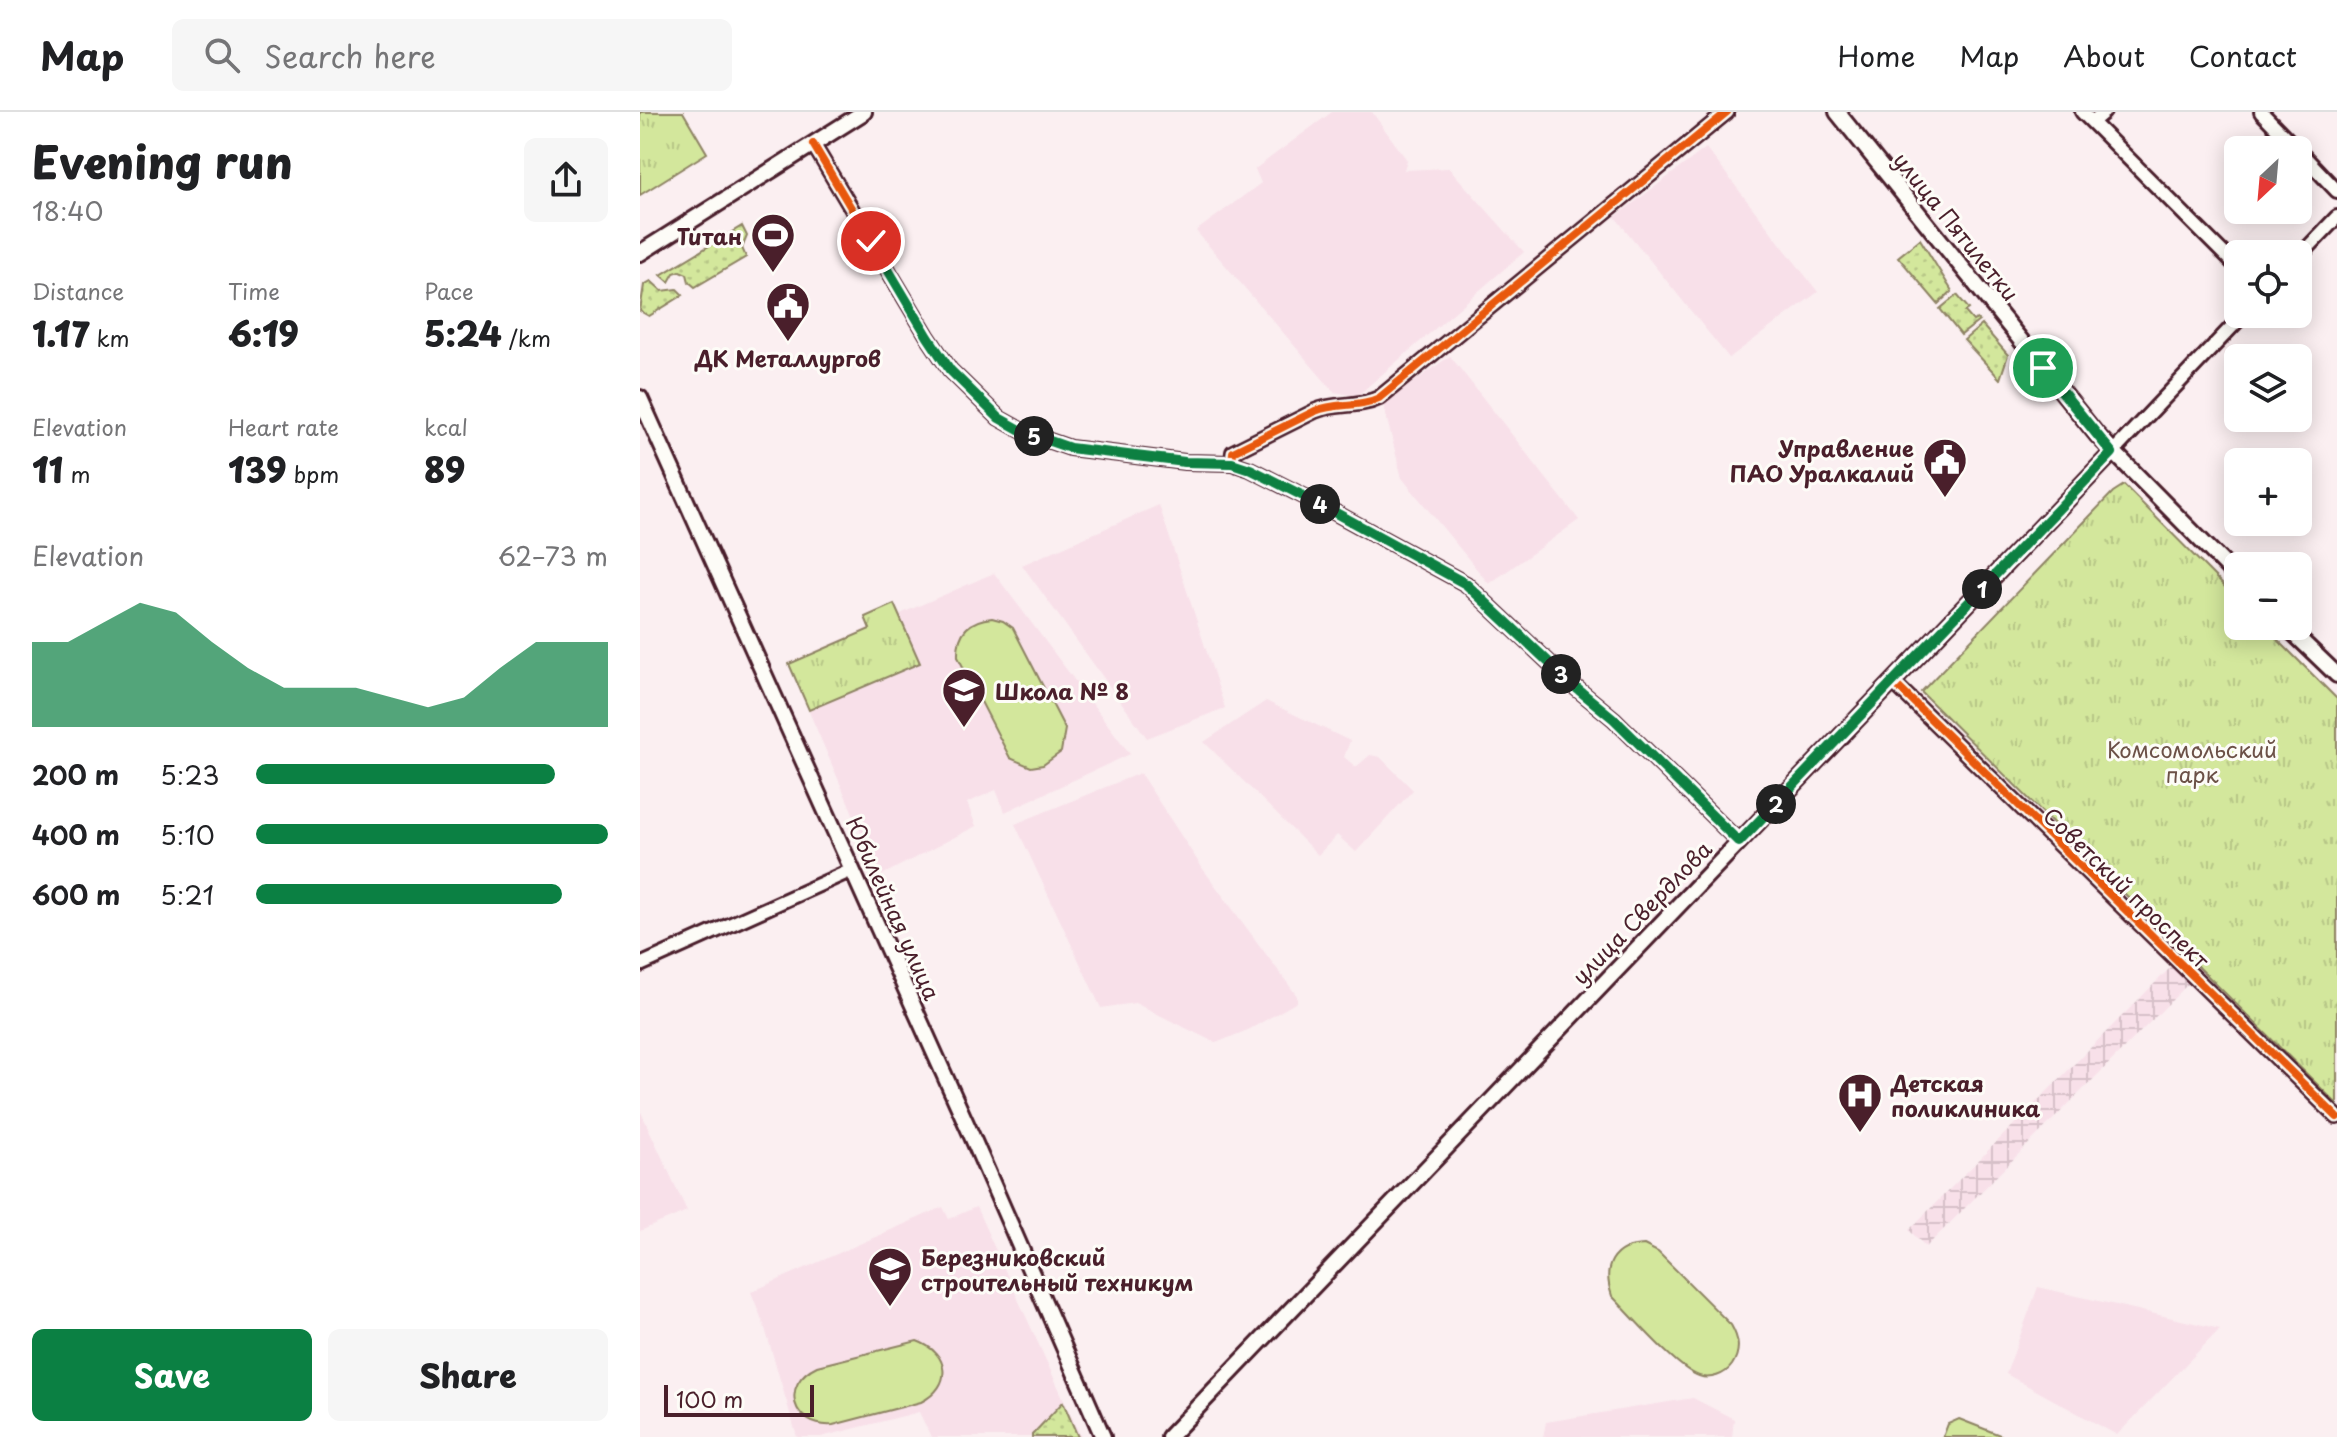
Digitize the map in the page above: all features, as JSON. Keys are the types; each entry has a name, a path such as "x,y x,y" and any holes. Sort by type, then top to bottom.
{"main road":[{"path":"640,253 864,112"},
{"name":"улица Пятилетки","path":"1837,112 2112,453 2224,564"},
{"name":"Юбилейная улица","path":"640,398 1103,1437"},
{"name":"улица Свердлова","path":"1169,1437 2112,453"},
{"path":"2301,640 2337,675"}],"street":[{"path":"1232,463 1233,452 1315,411 1329,405 1365,405 1379,398 1727,112"},
{"path":"2082,112 2224,254"},
{"path":"2092,122 2104,112"},
{"path":"2261,112 2284,136"},
{"path":"813,144 950,370 999,418 1035,437 1070,448 1185,462 1232,463 1250,469 1466,584 1575,687 1614,719 1739,842"},
{"path":"2312,165 2337,191"},
{"path":"2312,243 2337,217"},
{"name":"улица Свердлова","path":"2112,453 2231,328"},
{"name":"Советский проспект","path":"1893,682 2337,1117"},
{"path":"640,965 852,870"}],"shaded area":[{"path":"1332,112 1372,112 1407,160 1404,170 1449,168 1524,252 1357,396 1334,392 1196,231 1261,183 1255,169"},
{"path":"1706,148 1818,292 1729,358 1615,217"},
{"path":"1450,356 1579,520 1489,584 1402,478 1383,404"},
{"path":"1159,505 1225,708 1147,738 1022,565"},
{"name":"Школа № 8","path":"994,573 1130,754 1005,812 996,790 967,803 976,826 880,876 788,663"},
{"path":"1266,701 1350,741 1344,757 1356,767 1370,755 1380,757 1413,790 1356,852 1337,835 1318,855 1204,742"},
{"path":"1140,773 1203,869 1297,996 1297,1002 1250,1029 1216,1043 1135,1003 1101,1008 1015,824"},
{"path":"2172,966 2189,983 1926,1247 1909,1230"},
{"path":"640,1110 687,1211 640,1231"},
{"name":"Березниковский строительный техникум","path":"943,1207 949,1219 976,1207 1081,1437 931,1437 919,1412 821,1437 797,1437 764,1325 751,1292"},
{"path":"2038,1287 2220,1329 2117,1435 2006,1374"},
{"path":"1693,1398 1734,1419 1732,1437 1543,1437 1546,1422"}],"green space":[{"path":"640,112 683,112 707,153 640,195"},
{"path":"742,226 747,236 742,248 746,257 695,287 689,282 687,274 680,271 674,273 669,282 661,275"},
{"path":"1920,239 1952,291 1938,304 1898,257"},
{"path":"651,281 662,291 677,289 683,295 649,316 640,311 644,285"},
{"path":"1957,295 1969,309 1965,312 1973,321 1979,321 1961,335 1940,309"},
{"path":"1982,325 2008,355 2000,379 1964,340"},
{"name":"Комсомольский парк","path":"2124,485 2224,586 2224,640 2278,640 2337,699 2337,1104 1921,692 2113,492"},
{"path":"894,604 920,663 809,710 789,664 870,629 865,617"},
{"path":"992,618 1013,628 1065,729 1061,752 1043,765 1031,767 1010,758 958,657 960,641 966,629 976,622"},
{"path":"1644,1245 1658,1252 1731,1325 1738,1350 1735,1360 1725,1372 1708,1377 1690,1371 1667,1353 1612,1296 1608,1276 1612,1260 1624,1249"},
{"path":"917,1341 936,1353 943,1370 939,1387 921,1402 833,1425 808,1420 800,1412 795,1403 798,1383 817,1366"},
{"path":"1063,1402 1078,1437 1032,1437 1032,1435"},
{"path":"1959,1419 2005,1437 1943,1437 1948,1424"}],"cycle path":[{"path":"1232,463 1233,452 1315,411 1379,398 1727,112"},
{"path":"813,144 950,370 999,418 1024,432 1070,448 1185,462 1232,463 1250,469 1466,584 1575,687 1614,719 1739,842"},
{"path":"1893,682 2337,1117"}],"place":[{"name":"Титан","path":"773,274"},
{"name":"ДК Металлургов","path":"788,343"},
{"name":"Управление ПАО Уралкалий","path":"1945,499"},
{"name":"Школа № 8","path":"964,729"},
{"name":"Детская поликлиника","path":"1860,1134"},
{"name":"Березниковский строительный техникум","path":"890,1308"}],"route":[{"path":"871,241 950,370 999,418 1047,442 1070,448 1185,462 1232,463 1250,469 1466,584 1575,687 1614,719 1739,842 2112,453 2043,368"}]}
